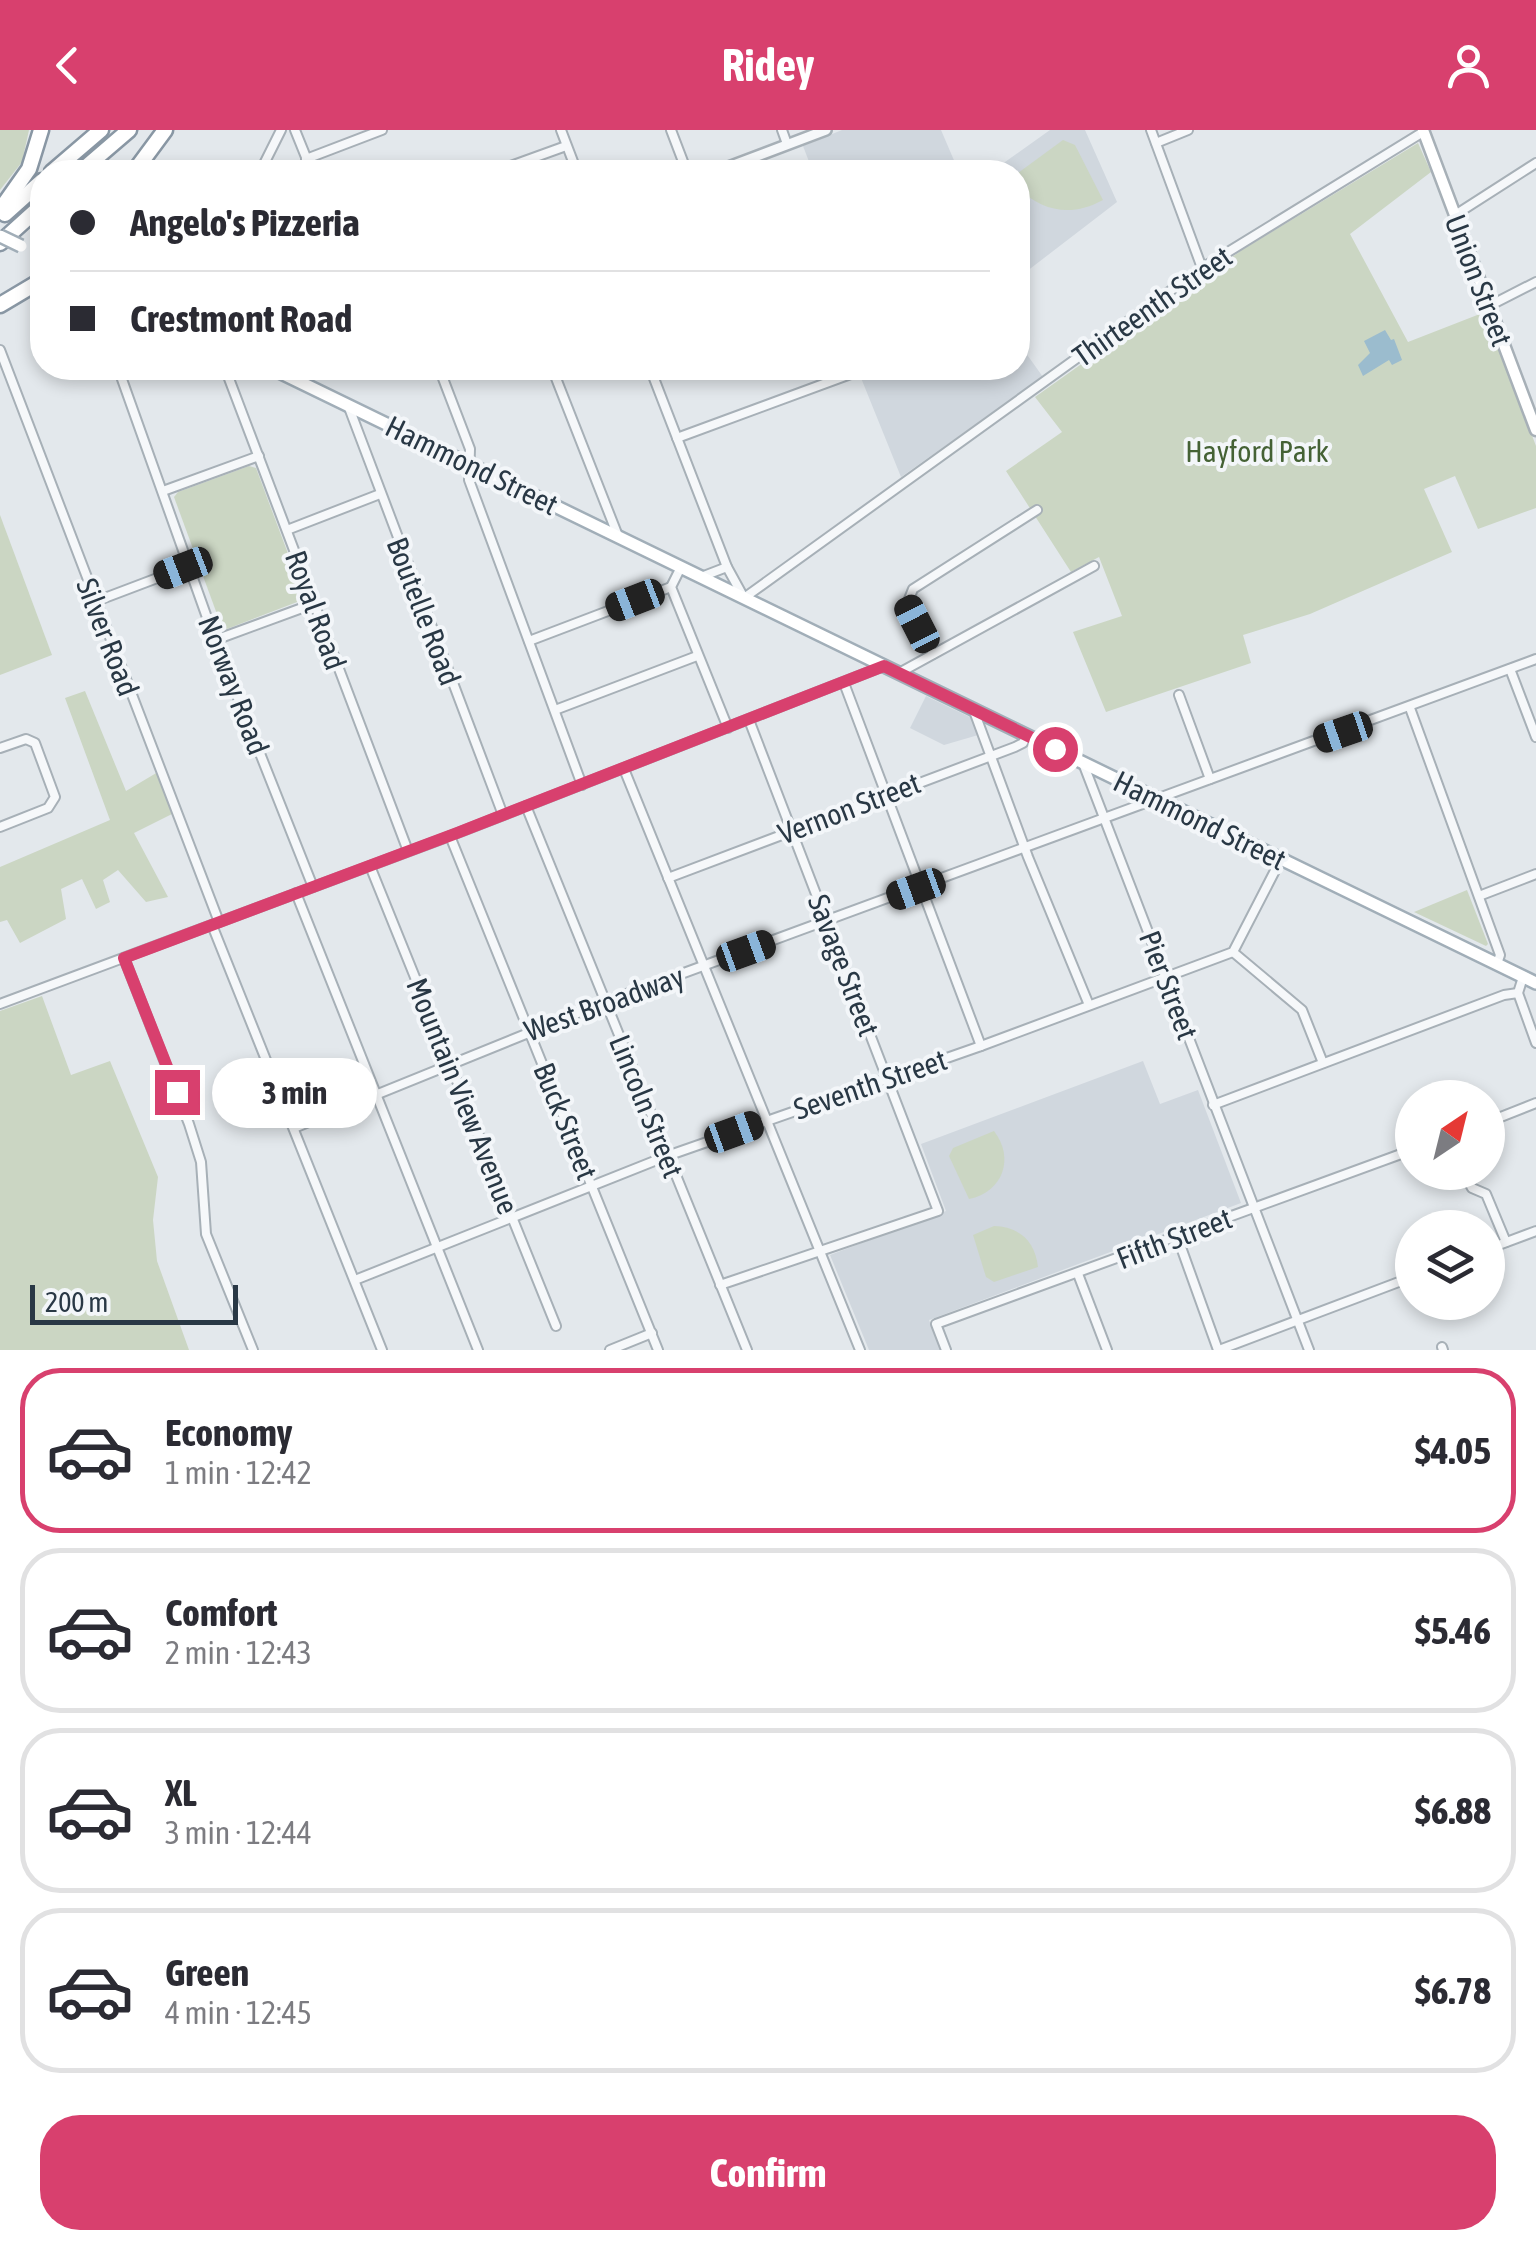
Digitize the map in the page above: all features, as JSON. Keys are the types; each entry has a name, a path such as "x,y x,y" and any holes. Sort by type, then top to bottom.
{"highway":[{"path":"33,160 41,130"},
{"path":"66,160 101,130"},
{"path":"94,160 128,130"},
{"path":"143,160 166,130"},
{"path":"0,210 30,166"},
{"path":"0,218 30,192"},
{"path":"0,239 30,215"},
{"path":"0,305 30,286"}],"main road":[{"name":"Union Street","path":"1423,131 1489,306 1530,398 1536,430"},
{"path":"0,239 30,251"},
{"name":"Hammond Street","path":"296,380 1536,983"}],"street":[{"path":"266,160 281,130"},
{"path":"295,130 306,159 382,130"},
{"path":"561,130 572,160"},
{"path":"671,130 682,160"},
{"path":"782,130 787,144"},
{"path":"746,160 826,130"},
{"path":"1151,130 1202,268"},
{"path":"1156,143 1188,130"},
{"name":"Thirteenth Street","path":"744,598 1202,268 1423,131"},
{"path":"527,160 566,146"},
{"path":"1455,214 1536,164"},
{"path":"1489,306 1536,282"},
{"name":"Silver Road","path":"0,350 215,924 382,1350"},
{"name":"Norway Road","path":"122,380 188,566 313,887"},
{"name":"Royal Road","path":"230,380 408,852"},
{"path":"444,380 470,449 469,480 582,785"},
{"path":"557,380 618,536"},
{"path":"655,380 727,566 744,598"},
{"path":"677,438 834,380"},
{"name":"Boutelle Road","path":"348,405 503,816"},
{"path":"163,491 260,456"},
{"path":"287,530 380,494"},
{"path":"932,654 907,604 913,589 1037,510"},
{"path":"94,602 188,566"},
{"path":"701,577 727,566"},
{"path":"899,673 1094,566"},
{"path":"529,640 670,587 681,567"},
{"path":"670,587 728,728"},
{"path":"216,640 313,604"},
{"path":"555,710 697,656"},
{"name":"West Broadway","path":"294,1128 605,1002 1536,659"},
{"path":"0,1004 503,816 884,666"},
{"path":"1510,669 1536,737"},
{"path":"844,684 981,1046"},
{"path":"1179,696 1210,780"},
{"path":"1410,708 1500,954 1498,964"},
{"path":"973,709 1089,1005"},
{"name":"Savage Street","path":"749,720 938,1211 820,1251"},
{"name":"Vernon Street","path":"668,878 1023,743 1027,735"},
{"path":"0,748 26,740 35,743 55,796 48,808 0,827"},
{"name":"Pier Street","path":"1083,763 1309,1350"},
{"path":"624,769 860,1350"},
{"name":"Lincoln Street","path":"526,806 747,1350"},
{"name":"Buck Street","path":"450,836 658,1350"},
{"path":"1281,859 1232,952 1302,1010 1323,1063"},
{"name":"Mountain View Avenue","path":"370,866 556,1326"},
{"path":"1479,896 1536,874"},
{"path":"296,894 478,1350"},
{"name":"Seventh Street","path":"355,1280 592,1184 1232,952"},
{"path":"124,958 189,1124 201,1162 206,1234 253,1350"},
{"path":"1524,976 1518,993 1536,1043"},
{"path":"1213,1105 1508,993 1518,993"},
{"path":"1505,1115 1536,1103"},
{"name":"Fifth Street","path":"946,1350 936,1324 1395,1156"},
{"path":"1477,1190 1486,1194 1506,1242 1536,1231"},
{"path":"1177,1236 1218,1350 1395,1283"},
{"path":"720,1286 820,1251"},
{"path":"1078,1274 1107,1350"},
{"path":"610,1350 652,1334"}],"shaded area":[{"path":"842,130 941,130 954,160 808,160 803,146"},
{"path":"1050,130 1085,130 1117,202 1030,269 1030,160 1008,160"},
{"path":"1030,359 1043,377 901,477 862,380 1030,380"},
{"path":"926,696 982,723 985,733 944,745 910,728"},
{"path":"1143,1061 1160,1104 1198,1090 1241,1203 929,1320 941,1350 869,1350 830,1255 946,1211 921,1144"}],"green space":[{"path":"0,130 29,130 22,162 0,190"},
{"path":"1063,140 1075,145 1103,200 1069,210 1037,202 1030,197 1030,164"},
{"name":"Hayford Park","path":"1418,143 1431,172 1350,234 1408,342 1485,312 1536,446 1536,508 1478,529 1455,476 1424,489 1452,552 1310,614 1243,635 1251,663 1106,712 1073,632 1122,616 1099,557 1071,572 1006,471 1062,432 1035,397 1242,250"},
{"path":"249,466 256,468 305,599 227,629 221,625 174,497 178,492"},
{"path":"0,515 52,655 0,675"},
{"path":"85,691 126,791 158,772 172,814 134,833 168,897 146,902 118,870 103,880 110,902 96,909 82,879 61,889 66,919 20,943 7,920 0,922 0,867 110,820 65,698"},
{"path":"1467,890 1488,944 1486,946 1414,912"},
{"path":"42,996 71,1075 110,1061 158,1177 153,1220 157,1261 189,1350 0,1350 0,1011"},
{"path":"994,1131 1004,1152 1002,1172 990,1189 969,1199 949,1156 953,1148"},
{"path":"994,1226 1025,1237 1034,1250 1038,1267 994,1282 986,1277 973,1235"}],"water":[{"path":"1385,330 1394,339 1402,360 1392,365 1389,360 1363,376 1358,365 1370,353 1364,341"}],"route":[{"path":"177,1092 124,958 884,666 1055,749"}]}
